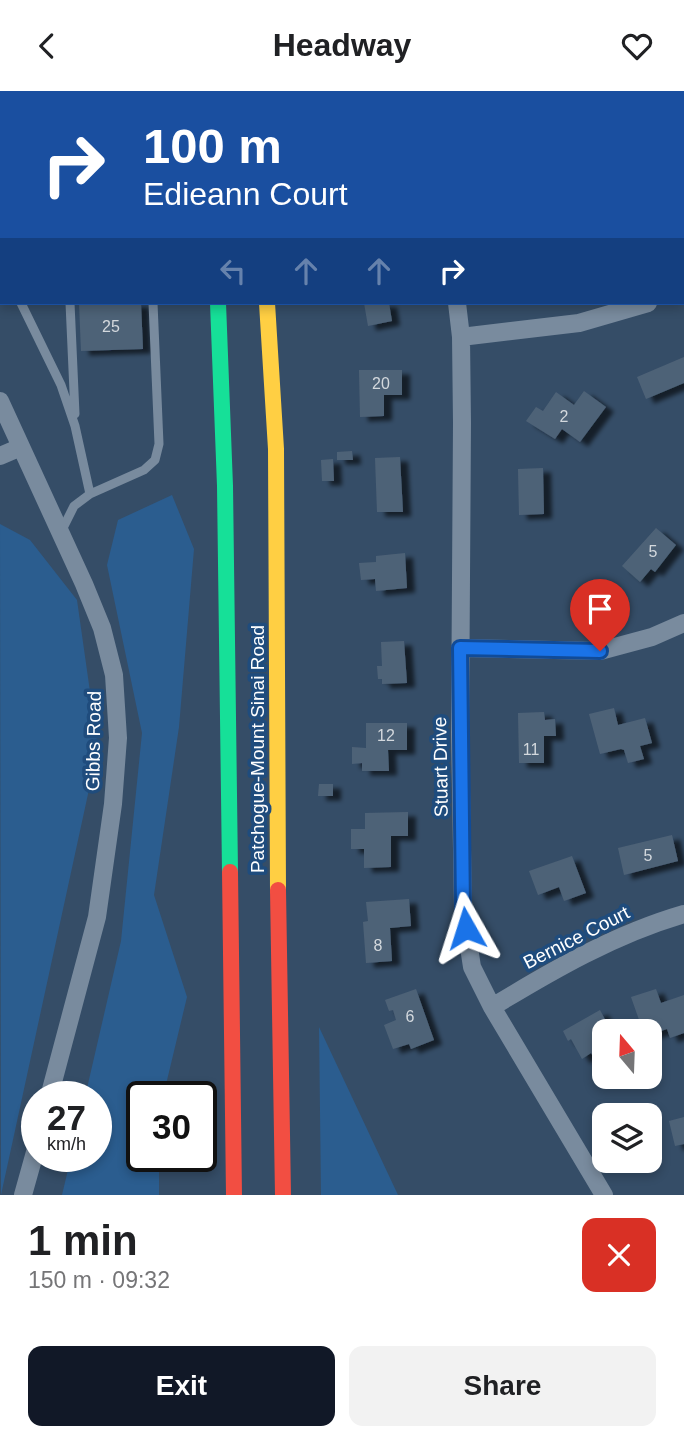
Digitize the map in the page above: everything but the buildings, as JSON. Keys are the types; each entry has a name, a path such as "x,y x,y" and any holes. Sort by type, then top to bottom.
{"highway":[{"name":"Patchogue-Mount Sinai Road","path":"218,305 225,486 234,1195"},
{"name":"Patchogue-Mount Sinai Road","path":"267,305 276,449 278,1004 283,1195"}],"street":[{"name":"Stuart Drive","path":"457,305 461,337 462,423 460,648 463,908 472,967 492,1007 604,1195"},
{"path":"461,337 579,323 641,305"},
{"name":"Gibbs Road","path":"0,401 102,628 114,675 118,738 113,804 97,917 53,1081"},
{"path":"0,456 21,447"},
{"path":"460,648 600,651 652,637 684,623"},
{"name":"Bernice Court","path":"492,1007 551,971 604,944 649,924 684,914"},
{"path":"23,1195 29,1172"}],"lane":[{"path":"23,305 61,385 75,426 90,494"},
{"path":"70,305 75,426"},
{"path":"60,533 74,506 90,494 144,470 155,460 159,444 153,305"}],"shaded area":[{"path":"172,495 194,549 179,727 154,895 187,997 167,1081 126,1081 126,1172 159,1172 159,1195 62,1195 67,1172 112,1172 112,1081 89,1081 121,941 142,733 107,565 118,520"},
{"path":"0,524 30,540 77,600 98,748 26,1081 21,1081 21,1103 1,1195"},
{"path":"319,1027 398,1195 321,1195"}],"traffic: fast":[{"path":"218,305 225,486 230,872"}],"traffic: slow":[{"path":"267,305 276,449 278,890"}],"traffic: jam":[{"path":"230,872 234,1195"},
{"path":"278,890 283,1195"}],"route":[{"path":"466,928 463,908 460,648 600,651"}]}
